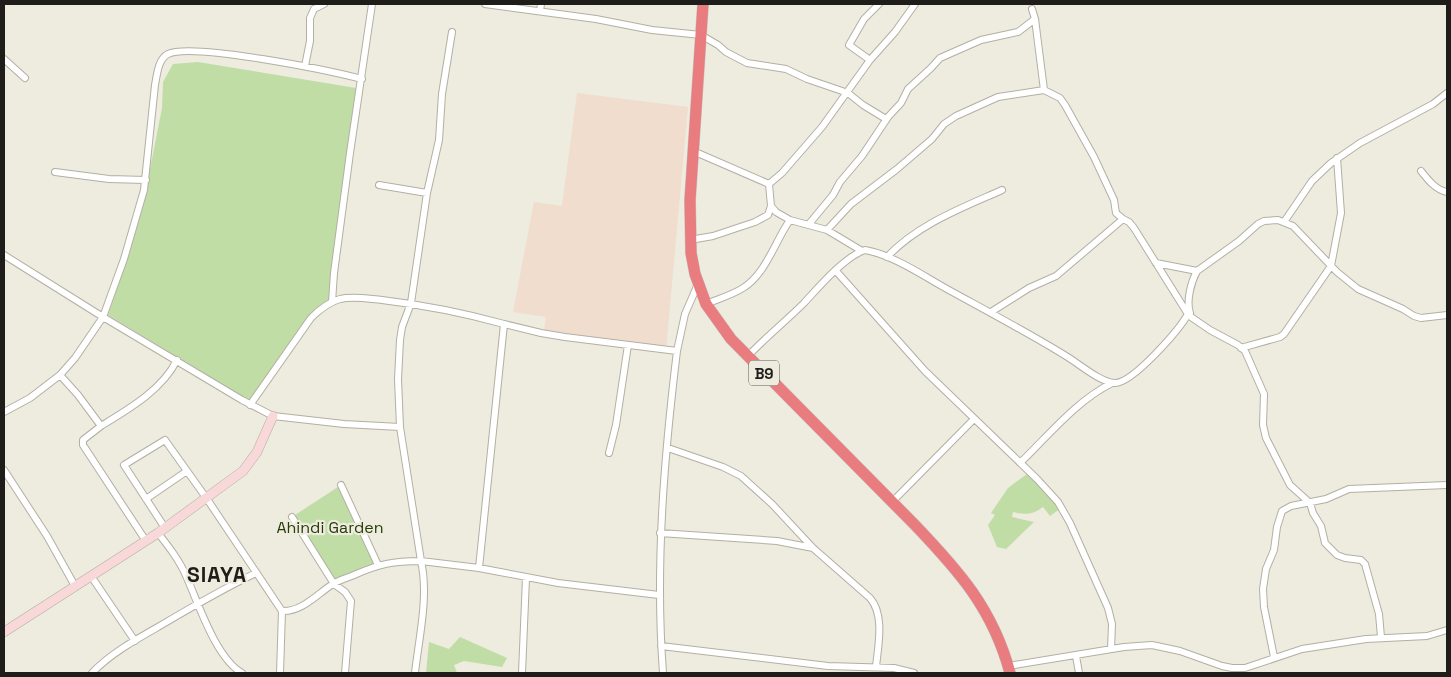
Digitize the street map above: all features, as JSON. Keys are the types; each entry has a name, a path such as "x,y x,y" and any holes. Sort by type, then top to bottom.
{"highway":[{"name":"B9","path":"703,4 690,200 690,240 692,264 706,304 724,330 748,356 938,549 972,589 995,629 1009,670"}],"main road":[{"path":"4,632 146,541 207,499 243,471 262,442 274,416"}],"street":[{"path":"305,66 310,41 310,18 314,9 324,4"},
{"path":"332,302 334,273 372,4"},
{"path":"485,4 596,19 652,30 701,35 746,63 786,69 815,82 848,93 886,119"},
{"path":"540,11 541,4"},
{"path":"870,60 849,45 864,19 880,4"},
{"path":"769,184 782,173 822,127 870,60 895,32 915,4"},
{"path":"1032,9 1036,19 1044,90"},
{"path":"809,224 862,156 886,119 897,109 908,90 940,58 981,40 1018,32 1036,19"},
{"path":"416,673 425,577 400,427 399,346 402,327 411,303 427,194 439,140 442,94 452,32"},
{"path":"4,412 30,398 60,375 75,358 103,317 124,259 146,180 156,78 163,58 168,54 185,51 204,52 305,66 362,80"},
{"path":"4,58 25,78"},
{"path":"827,230 851,204 897,169 932,139 944,124 956,116 998,97 1044,90 1060,98 1098,165 1114,200 1116,213 1123,220 1129,222 1190,316 1245,351 1264,394 1263,425 1271,450 1290,484 1310,503 1313,513 1321,526 1326,543 1337,555 1344,558 1361,560 1365,564 1379,614 1380,637"},
{"path":"1284,222 1312,181 1337,158 1446,95"},
{"path":"694,151 769,184"},
{"path":"1241,348 1280,337 1284,334 1331,266 1341,213 1337,158"},
{"path":"55,172 109,179 146,180"},
{"path":"1421,172 1428,181 1441,191 1447,192"},
{"path":"690,240 713,236 755,222 768,215 771,206 769,184"},
{"path":"379,185 427,194"},
{"path":"887,256 933,221 1002,190"},
{"path":"771,206 776,212 790,220 827,230 862,251 887,256 991,312 1054,348 1100,378 1112,383 1119,383 1125,380 1151,359 1190,316"},
{"path":"706,304 743,288 752,280 768,260 790,220"},
{"path":"991,312 1029,288 1056,276 1123,220"},
{"path":"1190,316 1188,302 1198,271 1239,241 1258,224 1269,220 1284,222 1293,226 1331,266 1358,289 1414,316 1421,318 1447,315"},
{"path":"748,356 803,304 827,277 862,251"},
{"path":"4,255 250,405 274,416 344,424 400,427"},
{"path":"1156,263 1198,271"},
{"path":"836,271 925,371 1054,496 1070,523 1111,617 1111,649"},
{"path":"663,673 660,533 677,351 686,307 698,283"},
{"path":"250,405 320,309 332,302 346,298 411,303 541,333 677,351"},
{"path":"479,568 504,324"},
{"path":"609,452 616,425 628,345"},
{"path":"146,541 83,445 83,440 128,409 161,383 172,370 177,360"},
{"path":"60,375 101,426"},
{"path":"1020,463 1087,398 1112,383"},
{"path":"892,502 974,419"},
{"path":"242,673 234,668 228,660 207,626 181,565 146,499 124,465 165,440 282,611 280,673"},
{"path":"668,448 722,467 741,476 772,504 813,548 873,602 878,614 879,623 876,667"},
{"path":"4,470 47,536 75,586"},
{"path":"146,499 187,471"},
{"path":"341,485 378,565"},
{"path":"1274,657 1264,607 1263,589 1265,574 1274,550 1277,527 1282,511 1291,506 1326,499 1349,489 1447,485"},
{"path":"292,517 334,584 345,592 350,601 345,673"},
{"path":"660,533 777,541 813,548"},
{"path":"282,611 295,609 312,600 334,584 378,565 396,562 421,561 479,568 526,578 660,595"},
{"path":"92,673 135,641 197,603 256,573"},
{"path":"91,576 135,641"},
{"path":"522,673 526,578"},
{"path":"1009,670 1111,649 1152,645 1180,651 1222,666 1243,670 1274,657 1302,649 1380,637 1426,636 1447,630"},
{"path":"661,646 828,666 899,669 914,673"},
{"path":"1076,656 1079,673"}],"shaded area":[{"path":"577,93 688,107 666,350 544,332 546,317 513,312 534,202 562,206"}],"green space":[{"path":"198,62 356,88 340,212 332,302 308,319 252,402 108,315 128,256 149,174 162,108 163,82 173,64"},
{"path":"1031,471 1060,509 1050,516 1043,507 1029,514 1013,512 1012,517 1034,522 1006,549 997,547 988,525 995,515 991,513 1008,488"},
{"name":"Ahindi Garden","path":"341,485 376,562 334,584 292,517"},
{"path":"460,637 507,658 502,667 464,661 454,665 457,673 426,673 429,642 449,649"}],"district":[{"name":"SIAYA","path":"217,574"}]}
